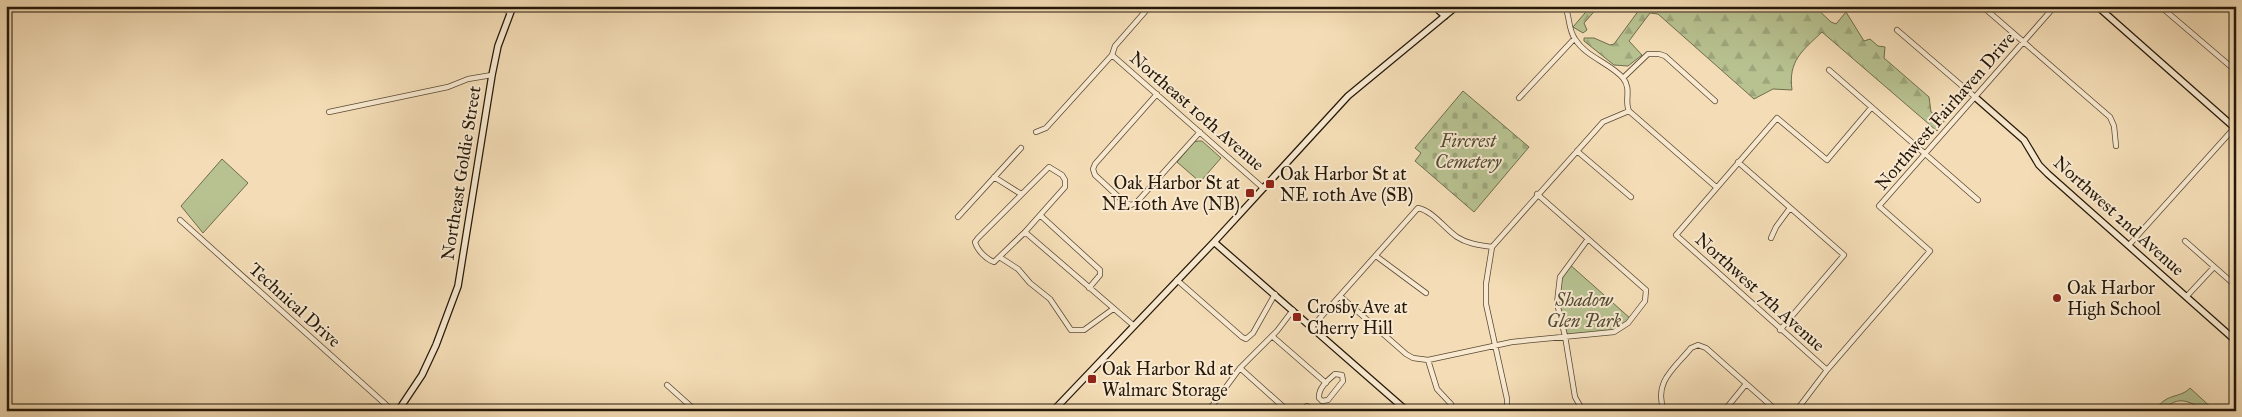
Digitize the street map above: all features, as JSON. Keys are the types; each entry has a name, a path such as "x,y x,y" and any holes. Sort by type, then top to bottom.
{"street":[{"path":"501,6 510,13"},
{"name":"Northeast Goldie Street","path":"398,411 422,375 458,286 492,75 498,46 513,6"},
{"path":"1036,132 1046,128 1112,55 1115,46 1150,6"},
{"path":"1434,6 1445,16"},
{"path":"1052,411 1133,324 1214,242 1348,96 1457,6"},
{"path":"1565,6 1574,39 1582,48 1623,78 1628,88 1627,107 1629,112 1716,187 1777,118 1827,160 1871,108"},
{"path":"1982,6 2110,118 2114,126 2116,146"},
{"name":"Northwest Fairhaven Drive","path":"1796,411 1826,370 1930,251 1879,206 2055,6"},
{"path":"2096,6 2235,128 2129,245"},
{"path":"2160,6 2236,71"},
{"name":"Northwest 2nd Avenue","path":"1897,30 2024,140 2042,168 2236,340"},
{"path":"1519,98 1574,39"},
{"path":"1623,78 1648,54 1659,54 1665,56 1716,101"},
{"name":"Northeast 10th Avenue","path":"1112,55 1263,188"},
{"path":"1828,70 1978,200"},
{"path":"329,112 448,87 492,75"},
{"path":"1157,94 1095,164 1093,169 1094,175 1125,203 1130,205 1136,203 1200,132"},
{"path":"1507,411 1486,304 1486,284 1492,247 1537,194 1603,122 1629,112"},
{"path":"958,216 1021,148"},
{"path":"1577,151 1631,196"},
{"path":"1738,162 1844,255 1780,330"},
{"path":"1049,167 1062,175 1065,180 1065,187 1001,258 994,262 990,261 976,247 975,242 1021,194 1049,167"},
{"path":"994,177 1021,194"},
{"name":"Northwest 7th Avenue","path":"1716,187 1676,235 1826,370"},
{"path":"1340,296 1406,354 1413,358 1428,360 1494,345 1614,332 1628,323 1647,296 1646,290 1537,194"},
{"path":"1312,327 1418,208 1426,211 1463,240 1492,247"},
{"path":"1772,238 1776,227 1790,208"},
{"path":"1040,215 1100,270 1100,275 1089,288"},
{"name":"Technical Drive","path":"180,220 393,411"},
{"path":"1025,232 1113,309 1133,324"},
{"path":"1583,411 1575,397 1565,336 1557,303 1560,277 1588,239"},
{"path":"2185,241 2236,286"},
{"path":"1214,242 1407,411"},
{"path":"1376,256 1426,293"},
{"path":"1001,258 1018,270 1050,300 1071,330 1084,330 1113,309"},
{"path":"2187,296 2214,267"},
{"path":"1177,280 1246,339 1253,332 1275,294"},
{"path":"1212,411 1212,406 1240,368 1272,336 1293,310"},
{"path":"1272,336 1326,383"},
{"path":"1664,411 1660,397 1660,389 1664,380 1694,346 1706,348 1777,411"},
{"path":"1428,360 1437,390 1450,404"},
{"path":"1240,368 1288,411"},
{"path":"1336,374 1340,374 1344,381 1328,400 1322,401 1319,398 1319,394 1326,383 1336,374"},
{"path":"1724,411 1746,384"},
{"path":"667,385 696,411"},
{"path":"1300,411 1307,406 1313,411"}],"green space":[{"path":"1591,6 1599,6 1584,23 1587,30 1583,33 1573,27"},
{"path":"1642,6 1814,6 1831,22 1836,24 1846,12 1864,41 1870,39 1878,46 1885,47 1884,58 1929,97 1931,112 1945,120 1937,131 1822,32 1803,51 1794,64 1791,80 1792,90 1773,89 1754,99 1658,14 1650,13 1629,41 1642,55 1628,66 1614,65 1584,41 1584,38 1594,38 1610,45 1614,44"},
{"name":"Fircrest Cemetery","path":"1463,91 1529,147 1474,212 1415,161 1421,153 1415,148"},
{"path":"1202,141 1221,158 1200,182 1177,162 1194,142"},
{"path":"222,159 248,183 203,233 181,206"},
{"name":"Shadow Glen Park","path":"1568,263 1631,319 1614,332 1565,336 1559,307 1558,290"},
{"path":"2190,388 2215,411 2189,402 2177,401 2170,404 2163,411 2155,411 2168,398 2182,394"}],"place":[{"name":"Oak Harbor St at NE 10th Ave (SB)","path":"1270,184"},
{"name":"Oak Harbor St at NE 10th Ave (NB)","path":"1250,193"},
{"name":"Oak Harbor High School","path":"2057,298"},
{"name":"Crosby Ave at Cherry Hill","path":"1297,317"},
{"name":"Oak Harbor Rd at Walmarc Storage","path":"1092,379"}]}
